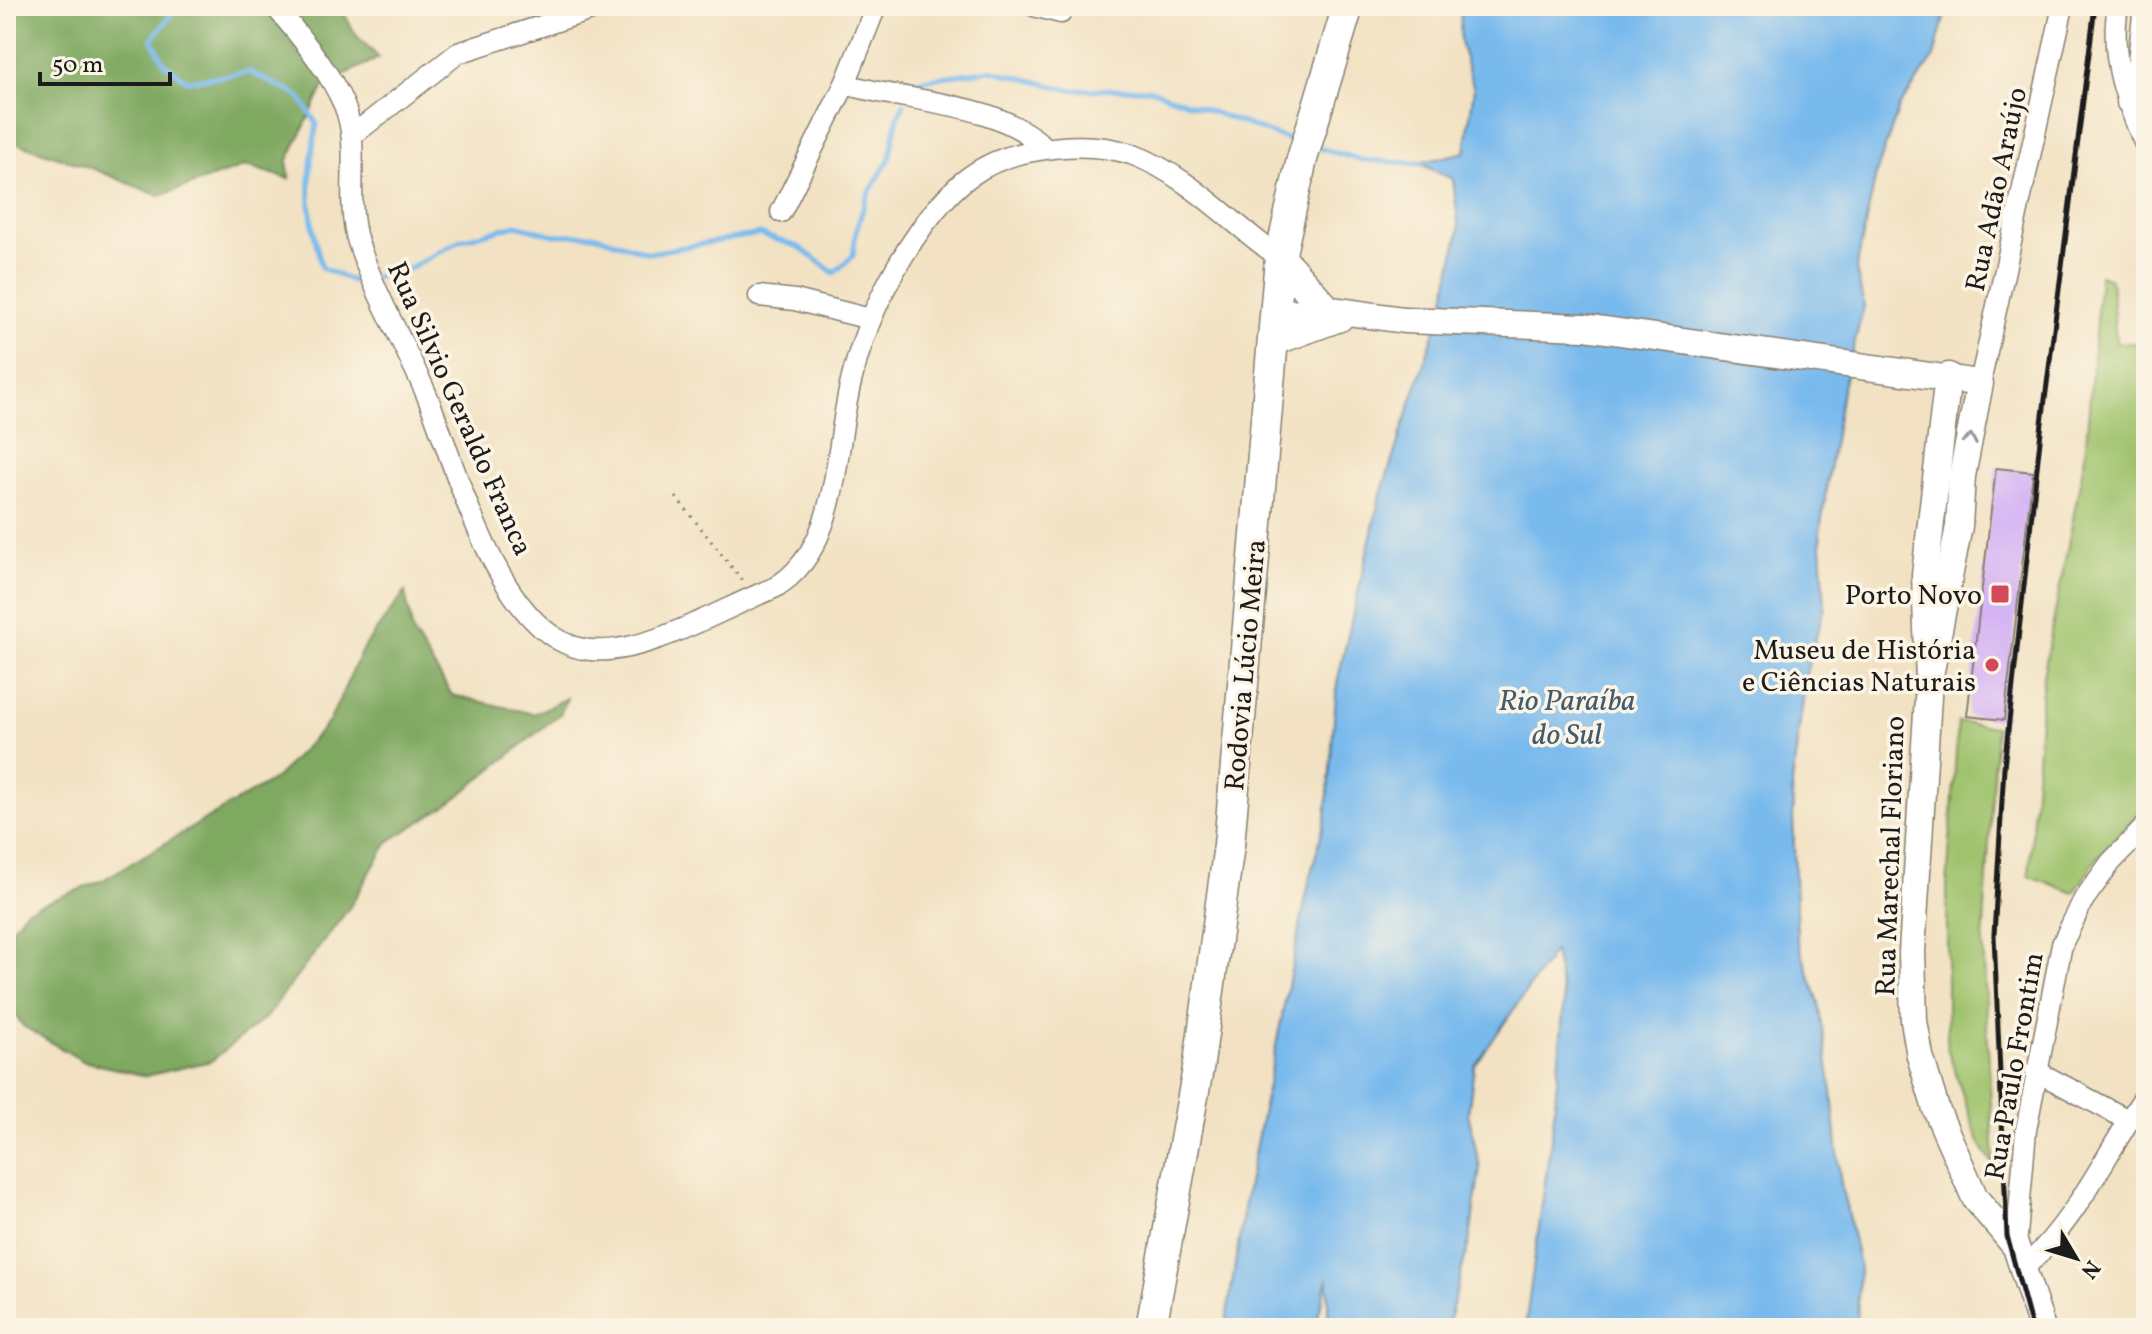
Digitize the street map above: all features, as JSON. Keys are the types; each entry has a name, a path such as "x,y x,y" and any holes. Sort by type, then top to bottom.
{"highway":[{"name":"Rodovia Lúcio Meira","path":"1151,1328 1199,1063 1229,845 1280,258 1302,159 1348,6"},
{"path":"1280,258 1326,309"}],"main road":[{"path":"1274,329 1326,309 1358,311 1404,320 1584,327 1948,376 1980,383 1951,474"},
{"path":"1274,329 1358,311"},
{"path":"1948,376 1943,416 1951,474"},
{"name":"Rua Marechal Floriano","path":"1951,474 1946,525 1925,574 1929,681 1912,952 1920,1056 1936,1109 1975,1198 2020,1258"},
{"path":"2020,1258 2042,1328"}],"street":[{"path":"275,6 329,74 354,134 458,53 603,6"},
{"path":"781,212 845,84 876,6"},
{"path":"1034,6 1061,13"},
{"name":"Rua Adão Araújo","path":"1980,383 2063,6"},
{"path":"2118,6 2115,58 2127,103 2146,147"},
{"path":"2127,103 2136,79 2144,6"},
{"path":"845,84 886,96 974,110 1002,118 1027,131 1046,148"},
{"name":"Rua Silvio Geraldo Franca","path":"354,134 354,220 379,296 425,391 485,543 509,587 548,634 571,646 616,649 650,639 790,578 816,546 830,500 837,444 853,374 870,319 901,257 959,182 983,165 1046,148 1100,147 1132,155 1170,174 1280,258"},
{"path":"759,296 795,300 870,319"},
{"name":"Rua Paulo Frontim","path":"2020,1258 2018,1193 2036,1071 2062,944 2084,899 2111,862 2146,826"},
{"path":"2036,1071 2128,1120"},
{"path":"2020,1258 2050,1245 2146,1094"}],"path":[{"path":"676,497 755,595"}],"green space":[{"path":"6,6 340,6 356,35 379,58 325,84 287,162 290,179 246,166 159,196 94,169 17,143 6,134"},
{"path":"2100,275 2111,279 2116,343 2146,343 2146,806 2097,858 2074,893 2029,875 2043,676 2085,456"},
{"path":"405,592 413,633 452,695 534,714 567,698 560,714 450,803 388,842 349,908 266,1017 211,1061 146,1076 83,1061 23,1026 6,999 6,936 26,910 101,881 276,778 329,722 362,650"},
{"path":"1958,722 1996,727 1983,943 1994,1165 1979,1143 1947,1048 1947,887"}],"water":[{"name":"Rio Paraíba do Sul","path":"1461,6 1947,6 1934,57 1899,107 1876,174 1856,269 1864,306 1842,391 1829,471 1820,532 1825,606 1807,669 1792,783 1797,939 1819,1003 1840,1178 1859,1266 1857,1328 1525,1328 1553,1125 1564,1002 1554,951 1474,1067 1468,1113 1480,1168 1470,1238 1447,1328 1328,1328 1328,1278 1315,1328 1225,1328 1247,1189 1310,877 1326,817 1337,683 1380,497 1444,303 1459,230 1453,179 1418,163 1465,152 1474,89 1460,42"}],"building":[{"name":"Porto Novo","path":"1996,468 2033,472 2004,720 1967,716"}],"waterway":[{"path":"178,6 152,39 164,63 188,81 250,72 299,96 317,124 310,196 313,230 322,268 352,281 366,278"},
{"path":"911,91 916,81 990,70 1070,90 1149,89 1298,143"},
{"path":"376,277 401,273 461,240 516,225 554,235 594,235 649,253 759,234 799,247 834,273 853,256 856,231 867,196 889,160 898,116 904,104"},
{"path":"1315,147 1362,160 1424,164"}],"railway":[{"path":"2032,1328 2007,1236 1994,935 2004,767 2041,431 2095,6"}],"place":[{"name":"Porto Novo","path":"2000,594"},
{"name":"Museu de História e Ciências Naturais","path":"1992,665"}]}
